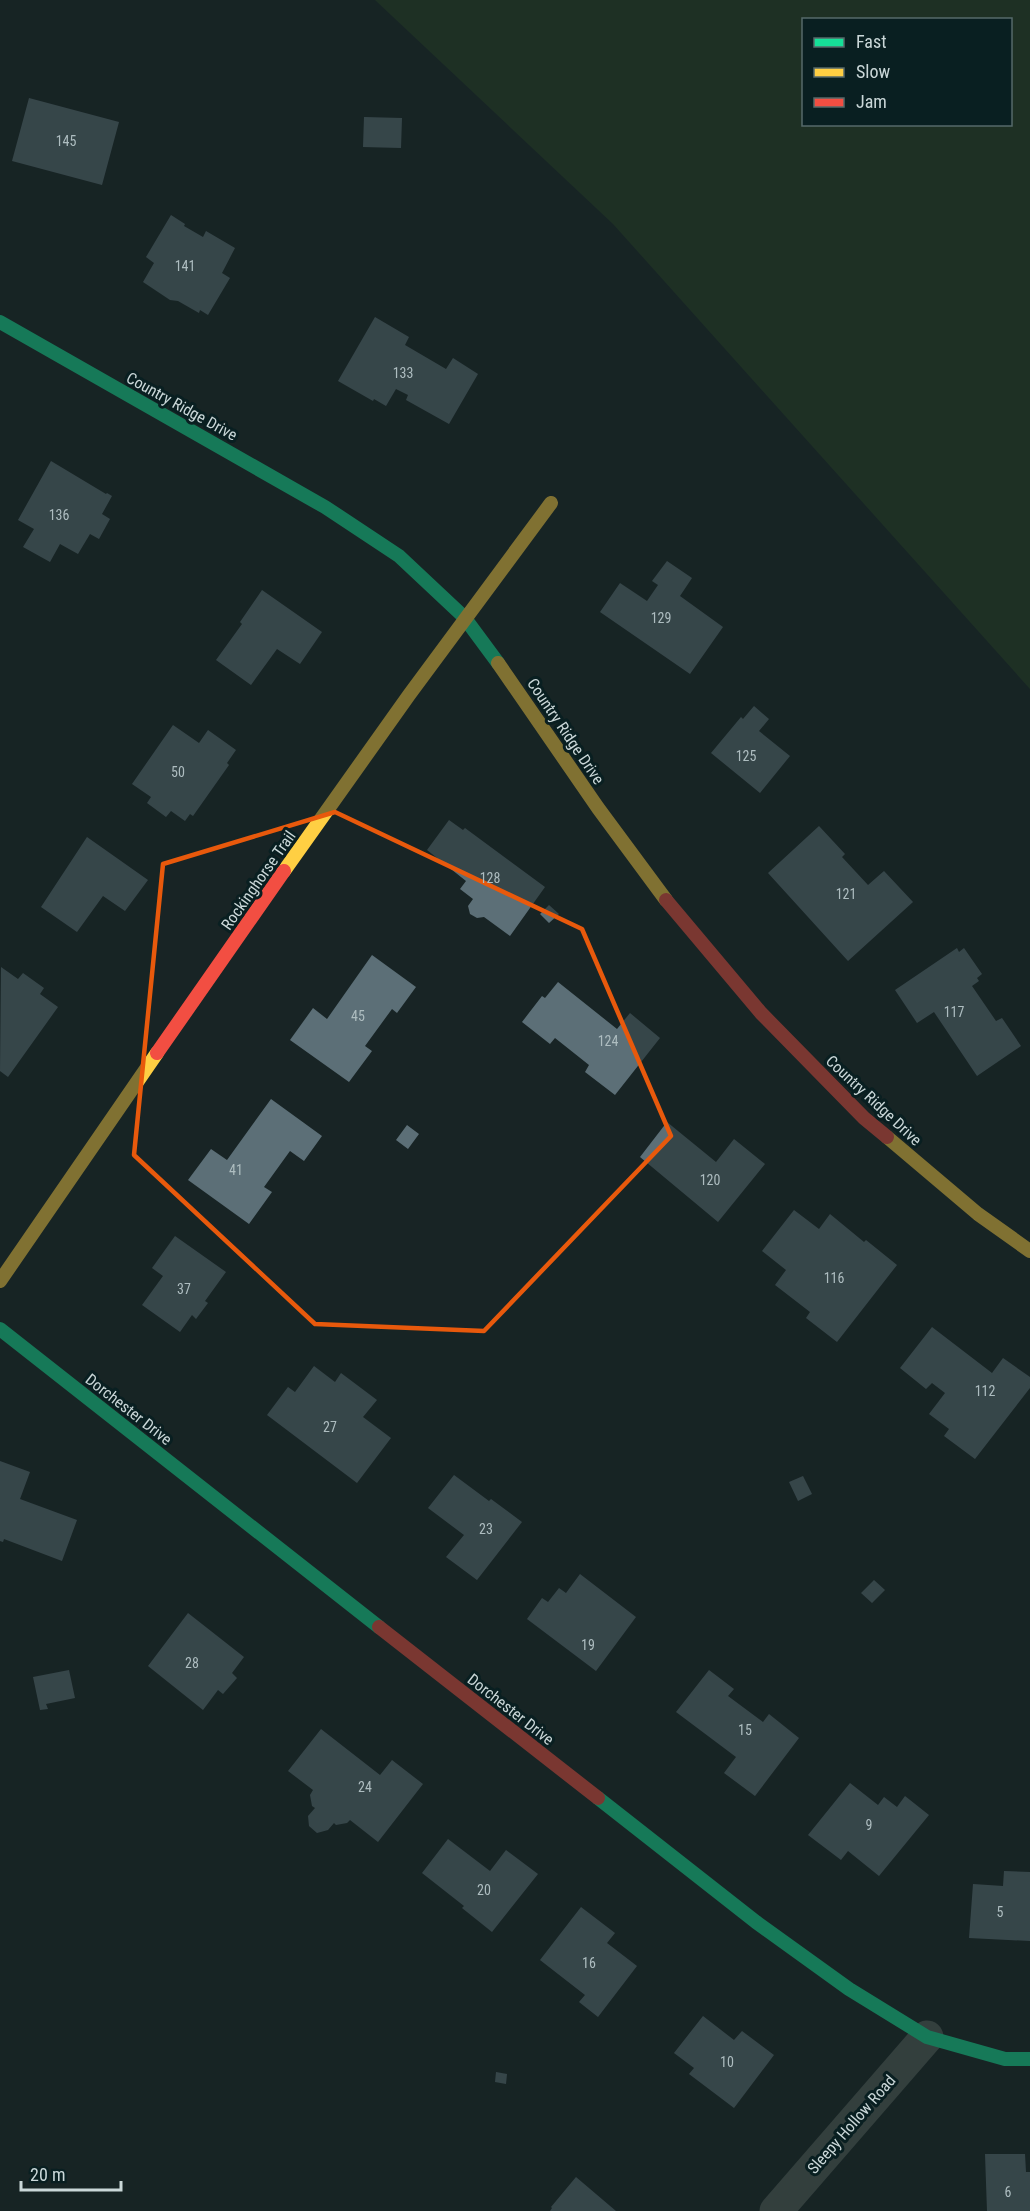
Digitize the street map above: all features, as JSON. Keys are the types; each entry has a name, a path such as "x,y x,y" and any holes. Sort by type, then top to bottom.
{"street":[{"name":"Country Ridge Drive","path":"0,322 325,507 399,556 464,617 528,704 598,808 676,914 761,1013 864,1118 978,1214 1030,1251"},
{"name":"Rockinghorse Trail","path":"0,1281 372,745 464,617 551,503"},
{"name":"Dorchester Drive","path":"0,1329 756,1923 849,1989 927,2037 1005,2059 1030,2059"},
{"name":"Sleepy Hollow Road","path":"776,2211 927,2037"}],"highlighted area":[{"path":"335,812 582,929 671,1136 484,1331 315,1324 134,1155 163,864"}],"green space":[{"path":"375,0 1030,0 1030,689 613,224"}],"building":[{"path":"29,98 119,122 102,185 12,161"},
{"path":"364,117 402,118 401,148 363,147"},
{"path":"171,215 203,237 206,231 235,248 222,273 230,278 208,315 200,310 199,313 178,301 170,300 143,282 154,263 146,257"},
{"path":"375,317 409,337 405,345 446,369 453,358 478,374 449,424 406,400 408,395 396,389 386,406 338,381"},
{"path":"51,461 112,496 102,514 110,519 99,539 90,534 78,554 60,544 50,562 23,547 34,529 18,520"},
{"path":"667,561 692,578 680,596 723,627 690,674 600,612 620,583 647,601 658,585 652,581"},
{"path":"262,590 322,632 300,664 277,649 251,685 216,660 242,624 240,622"},
{"path":"754,706 769,719 759,731 790,756 760,793 711,753 741,717 743,719"},
{"path":"173,725 199,743 208,730 236,750 227,763 229,765 193,816 190,814 185,821 171,811 166,817 147,803 151,797 132,784"},
{"path":"449,820 463,830 465,828 545,887 510,936 484,917 477,918 470,914 468,906 473,899 460,889 466,881 427,850"},
{"path":"819,826 845,854 842,857 868,885 884,871 913,902 848,961 768,873"},
{"path":"87,837 148,880 125,911 103,896 77,932 41,907"},
{"path":"549,905 559,914 549,923 540,914"},
{"path":"957,948 959,952 964,948 982,974 977,978 979,981 972,986 996,1021 1002,1018 1021,1046 977,1076 934,1012 917,1023 895,990"},
{"path":"372,955 416,987 397,1013 392,1009 365,1046 372,1051 349,1082 290,1040 313,1008 327,1019"},
{"path":"1,967 18,979 23,973 44,988 40,994 58,1007 8,1077 0,1071"},
{"path":"558,982 617,1029 630,1013 660,1038 615,1095 585,1072 589,1065 555,1038 550,1044 522,1022 542,996 545,998"},
{"path":"271,1099 322,1136 304,1161 290,1151 264,1187 272,1192 249,1224 188,1180 211,1149 227,1160"},
{"path":"667,1122 716,1162 734,1139 765,1164 718,1222 640,1157"},
{"path":"407,1125 419,1134 408,1149 396,1140"},
{"path":"794,1210 819,1229 830,1214 897,1265 837,1342 806,1318 810,1312 775,1285 786,1270 762,1251"},
{"path":"175,1236 226,1272 205,1301 208,1303 196,1319 192,1315 180,1332 142,1305 163,1276 152,1268"},
{"path":"932,1327 992,1373 1003,1358 1030,1377 1030,1388 975,1459 944,1436 949,1429 929,1414 945,1393 932,1383 926,1389 900,1368"},
{"path":"314,1366 335,1382 341,1373 377,1400 363,1417 391,1438 357,1483 267,1415 288,1387 295,1392"},
{"path":"0,1461 30,1472 20,1499 77,1520 62,1561 4,1539 3,1542 0,1541"},
{"path":"454,1475 522,1522 477,1580 446,1557 464,1535 428,1508"},
{"path":"803,1476 812,1494 798,1501 789,1482"},
{"path":"580,1574 636,1617 596,1671 527,1619 542,1598 548,1602 559,1588 566,1593"},
{"path":"874,1580 885,1590 872,1603 861,1593"},
{"path":"188,1613 244,1657 232,1673 237,1678 223,1694 218,1690 203,1710 148,1666"},
{"path":"69,1670 75,1698 46,1704 48,1709 40,1710 33,1677"},
{"path":"709,1670 734,1689 728,1696 763,1722 769,1714 799,1738 755,1796 724,1773 736,1757 676,1712"},
{"path":"321,1729 380,1775 392,1760 423,1784 378,1842 350,1820 347,1823 336,1825 334,1823 328,1830 317,1833 309,1826 308,1816 315,1808 312,1806 310,1795 313,1790 288,1771"},
{"path":"850,1783 878,1805 884,1797 897,1807 905,1796 929,1815 879,1876 848,1851 841,1860 808,1835"},
{"path":"448,1839 490,1871 506,1850 538,1874 492,1932 462,1908 464,1906 422,1873"},
{"path":"1004,1871 1030,1872 1030,1941 969,1938 973,1884 1003,1886"},
{"path":"581,1907 615,1933 607,1943 637,1966 598,2017 579,2002 585,1995 540,1960"},
{"path":"703,2016 734,2040 742,2031 774,2055 734,2108 689,2074 694,2068 674,2053"},
{"path":"496,2072 507,2074 506,2084 495,2082"},
{"path":"985,2154 1025,2154 1026,2172 1030,2172 1030,2211 987,2211"},
{"path":"576,2177 616,2211 550,2211"}],"traffic: fast":[{"path":"0,322 325,507 399,556 464,617 498,663"},
{"path":"0,1329 379,1627"},
{"path":"598,1798 756,1922 849,1989 927,2037 1005,2059 1030,2059"}],"traffic: slow":[{"path":"284,871 409,695 551,503"},
{"path":"498,663 598,808 666,900"},
{"path":"0,1281 157,1053"},
{"path":"887,1137 978,1214 1030,1251"}],"traffic: jam":[{"path":"157,1053 284,871"},
{"path":"666,900 761,1013 864,1118 887,1137"},
{"path":"379,1627 598,1798"}]}
